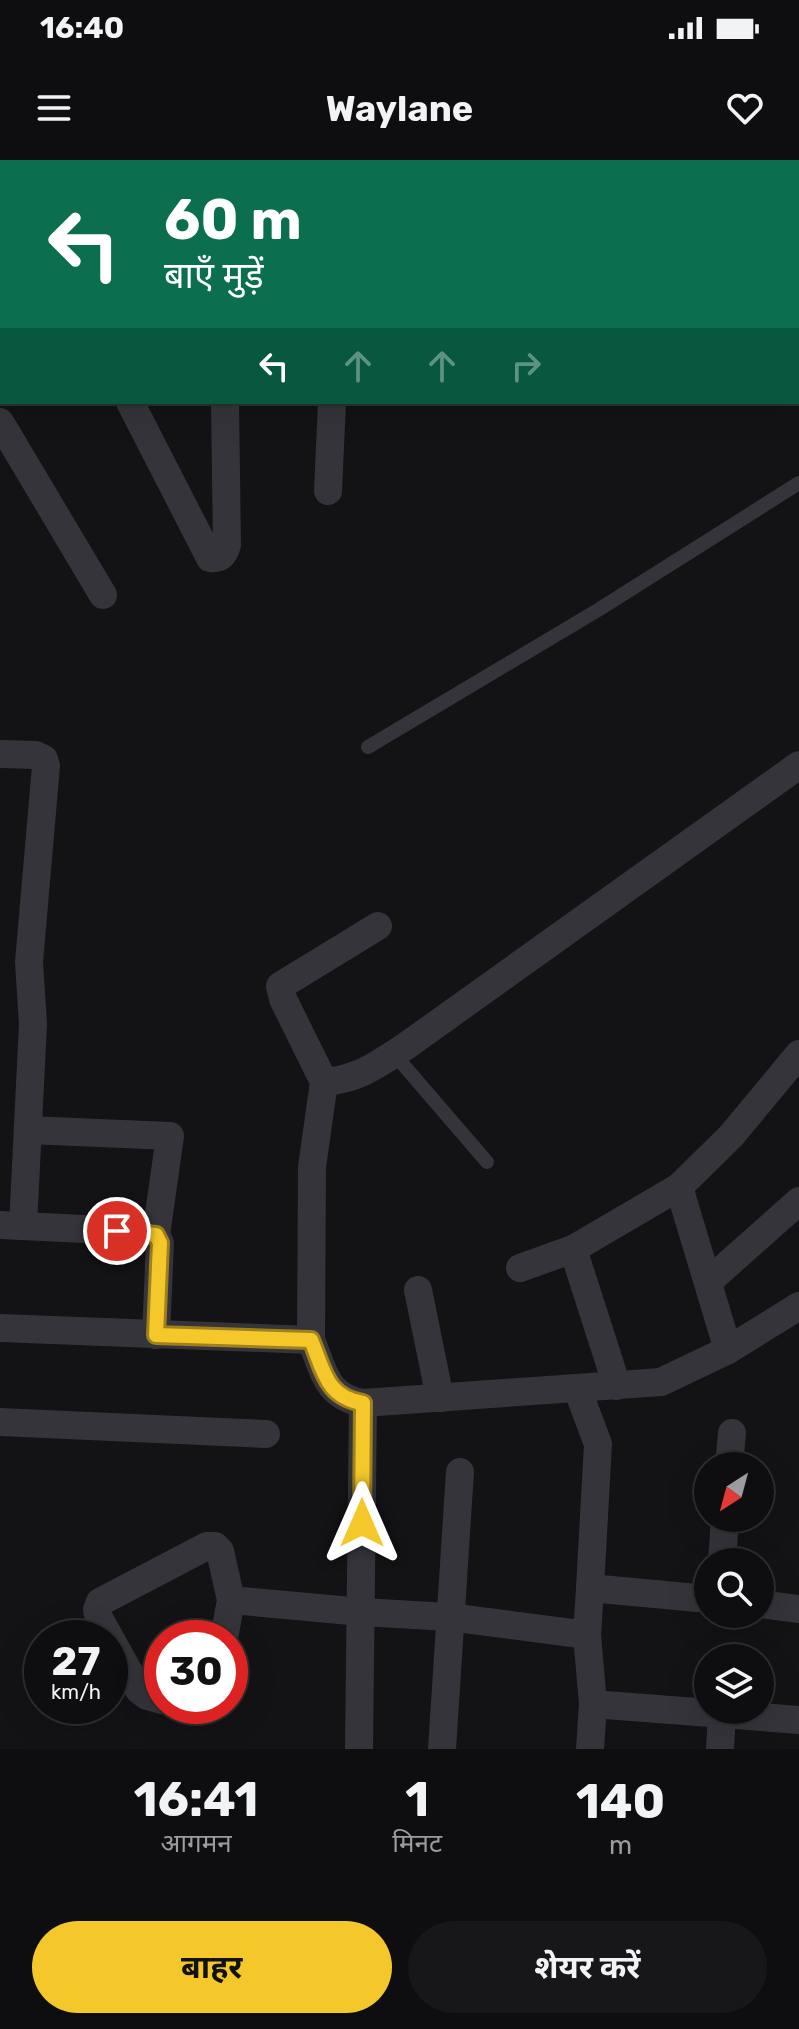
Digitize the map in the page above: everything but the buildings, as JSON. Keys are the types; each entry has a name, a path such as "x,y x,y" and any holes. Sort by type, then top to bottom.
{"street":[{"path":"131,404 210,558 218,559 225,554 227,545 225,404"},
{"path":"328,491 332,404"},
{"path":"0,422 103,595"},
{"path":"0,754 36,755 44,759 46,766 29,962 33,1024 28,1130 12,1225 148,1232 156,1235"},
{"path":"324,1082 360,1076 394,1054 799,765"},
{"path":"378,926 280,986 283,999 324,1082 312,1167 311,1340 330,1386 346,1401 363,1403 661,1382 728,1350 799,1306"},
{"path":"520,1268 573,1249 679,1187 731,1136 799,1054"},
{"path":"28,1130 170,1136 156,1235 160,1243 156,1335"},
{"path":"679,1187 728,1350"},
{"path":"709,1281 799,1201"},
{"path":"573,1249 617,1386"},
{"path":"418,1290 440,1398"},
{"path":"0,1328 311,1340"},
{"path":"577,1388 598,1444 587,1635 593,1704 590,1749"},
{"path":"359,1749 363,1403"},
{"path":"0,1422 266,1434"},
{"path":"730,1452 732,1433"},
{"path":"442,1749 460,1472"},
{"path":"144,1694 99,1618 97,1610 100,1602 207,1546 215,1546 220,1551 231,1600 227,1620"},
{"path":"590,1588 694,1598"},
{"path":"231,1600 449,1617 587,1635"},
{"path":"774,1606 799,1609"},
{"path":"593,1704 694,1712"},
{"path":"774,1718 799,1720"},
{"path":"720,1749 721,1724"}],"lane":[{"path":"368,747 598,610 799,483"},
{"path":"394,1054 487,1162"}],"route":[{"path":"117,1231 148,1232 156,1235 160,1243 156,1335 311,1340 330,1386 346,1401 363,1403 362,1523"}]}
